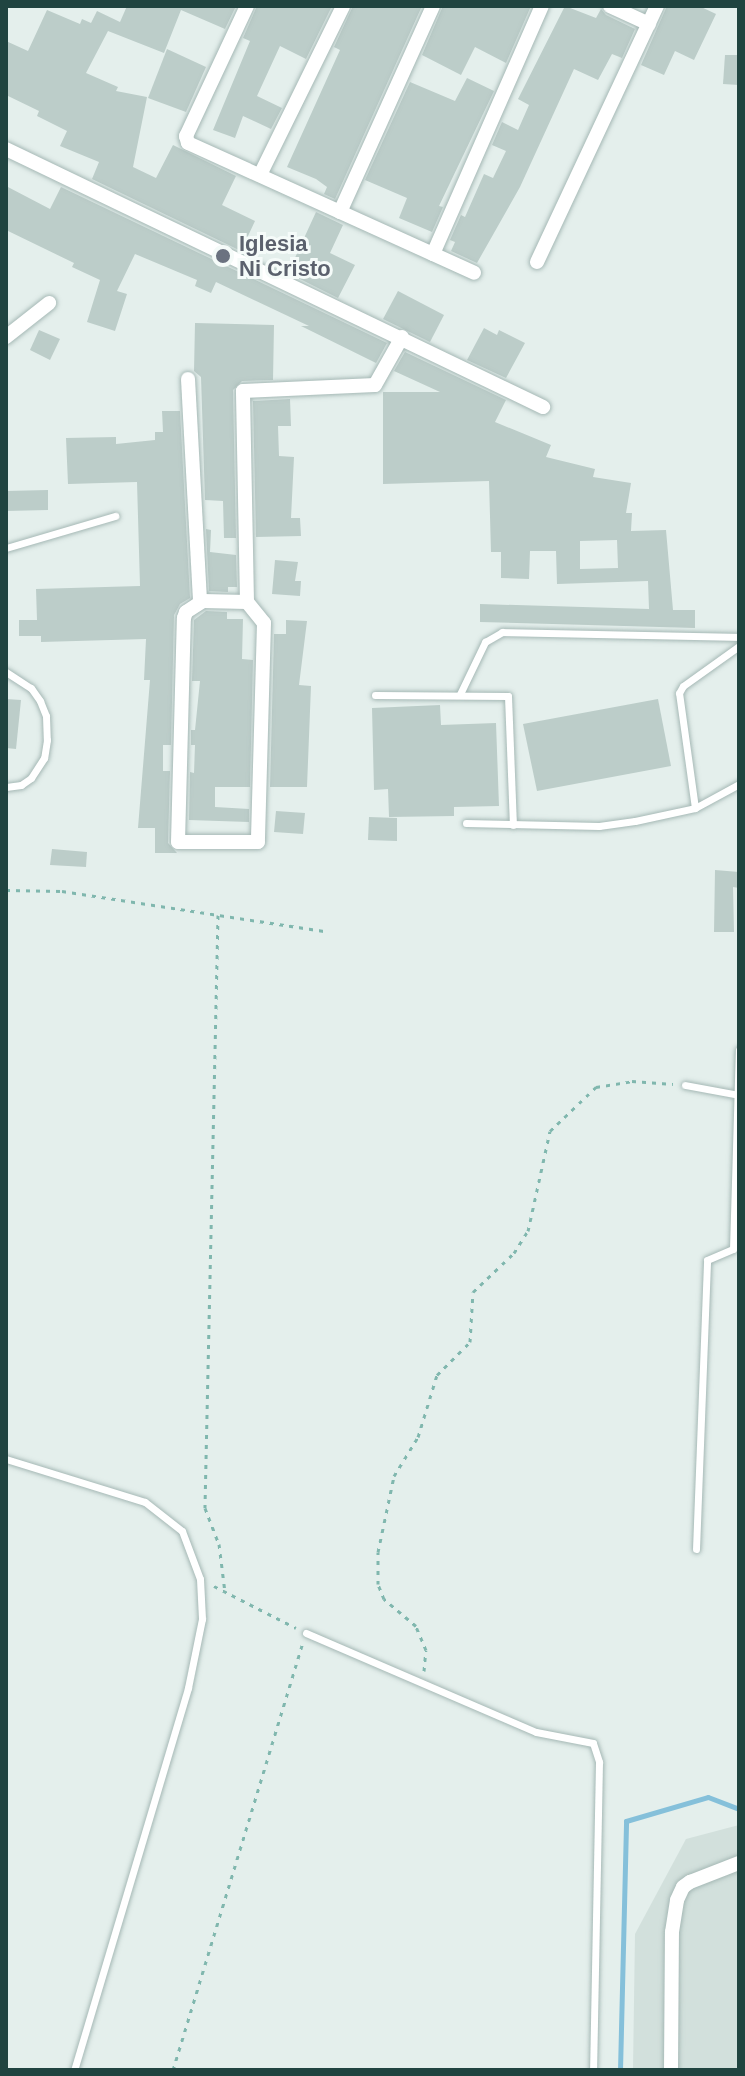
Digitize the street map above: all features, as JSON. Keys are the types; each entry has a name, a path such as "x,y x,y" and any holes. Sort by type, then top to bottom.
{"street":[{"path":"247,6 186,140 474,273"},
{"path":"260,175 343,6"},
{"path":"340,212 433,6"},
{"path":"433,254 542,6"},
{"path":"610,6 649,24"},
{"path":"537,262 657,6"},
{"path":"6,149 543,407"},
{"path":"6,337 49,303"},
{"path":"247,602 200,602 184,618 180,844 258,841 264,623 247,602 243,391 375,385 402,337"},
{"path":"188,379 200,602"},
{"path":"671,2070 672,1932 677,1900 683,1887 690,1882 739,1863"}],"lane":[{"path":"6,548 115,516"},
{"path":"460,694 485,642 502,632 739,637"},
{"path":"695,808 679,693 683,686 739,646"},
{"path":"6,672 31,688 40,701 46,716 47,740 44,758 31,778 21,785 6,787"},
{"path":"375,695 508,696 513,825"},
{"path":"466,823 599,826 695,808 739,784"},
{"path":"696,1549 707,1260 733,1249 739,1050"},
{"path":"685,1085 738,1095"},
{"path":"6,1459 145,1502 182,1531 200,1579 202,1619 188,1688 74,2070"},
{"path":"306,1633 423,1686 536,1732 593,1743 599,1762 593,2070"}],"path":[{"path":"6,890 62,891 329,932"},
{"path":"218,915 205,1508 219,1544 225,1592"},
{"path":"423,1686 426,1650 416,1626 384,1599 378,1584 378,1552 394,1476 418,1437 437,1375 470,1342 473,1292 514,1253 528,1231 550,1131 596,1087 632,1081 685,1085"},
{"path":"173,2070 306,1633 200,1579"}],"shaded area":[{"path":"739,1825 739,2070 633,2070 635,1934 686,1839"}],"building":[{"path":"127,6 236,6 225,29 181,10 164,53 108,31 86,73 118,87 116,91 147,97 133,167 156,178 173,145 236,176 222,205 255,221 241,251 92,179 99,162 60,146 67,131 37,116 39,111 6,95 6,41 28,51 47,10 80,24 82,19 91,23 97,11 120,22"},
{"path":"257,6 332,6 306,59 280,46 257,96 282,108 271,129 243,116 235,138 213,130 250,41 243,38"},
{"path":"353,6 422,6 335,199 324,194 327,187 316,179 287,167 340,50 334,47"},
{"path":"443,6 531,6 506,63 475,47 461,75 422,55"},
{"path":"565,6 596,18 601,9 606,15 635,29 622,58 612,54 598,80 574,69 520,187 477,263 451,251 455,242 450,240 461,215 465,217 484,174 493,178 506,151 492,145 502,122 518,130 529,105 518,99"},
{"path":"667,6 699,6 716,14 694,60 675,51 664,75 641,65"},
{"path":"167,49 206,67 186,112 148,98"},
{"path":"725,55 739,55 739,85 723,84"},
{"path":"467,78 494,91 439,206 443,207 432,232 399,218 407,198 365,180 410,82 455,101"},
{"path":"6,186 50,209 61,187 387,343 376,363 301,326 309,326 216,282 211,293 195,286 197,280 135,254 117,291 127,294 115,331 87,322 100,280 72,267 74,263 6,230"},
{"path":"316,212 343,225 330,253 355,265 338,298 288,273"},
{"path":"398,291 444,315 430,342 383,319"},
{"path":"195,323 274,325 273,380 242,381 233,390 236,538 224,538 223,501 205,500 201,377 194,371"},
{"path":"484,328 497,335 499,330 525,343 506,378 467,360"},
{"path":"39,330 60,339 50,360 30,350"},
{"path":"405,352 506,400 495,422 551,445 546,457 595,469 593,477 631,483 626,513 632,513 631,531 666,530 673,610 695,610 695,628 480,622 480,604 649,609 648,581 557,584 556,551 530,551 529,579 501,578 501,552 491,552 489,481 383,484 383,392 440,392 394,371","holes":["617,540 618,568 580,569 580,541"]},
{"path":"290,399 291,426 278,426 279,456 294,457 291,518 300,518 301,536 256,537 253,401"},
{"path":"162,411 180,411 190,598 180,604 174,615 171,745 163,745 163,771 170,771 168,843 177,853 155,853 155,828 138,828 150,680 144,680 146,639 41,642 41,636 19,636 19,620 37,620 36,589 140,586 137,482 68,484 66,438 116,437 116,444 155,440 155,432 163,432"},
{"path":"48,490 48,510 6,511 6,491"},
{"path":"206,529 211,530 210,552 236,555 237,587 228,587 228,592 209,591"},
{"path":"275,560 298,562 295,581 301,581 300,596 272,594"},
{"path":"206,611 227,612 227,619 243,619 242,659 253,660 250,787 215,787 215,807 249,809 249,822 189,820 190,772 194,773 195,745 191,745 191,730 195,730 200,681 192,681 194,620"},
{"path":"286,620 307,621 299,685 311,686 307,787 270,787 274,634 286,634"},
{"path":"6,699 21,700 16,749 6,748"},
{"path":"658,699 671,766 537,791 523,724"},
{"path":"440,705 441,725 496,723 499,806 454,807 454,816 389,817 388,789 374,790 372,708"},
{"path":"276,811 305,813 303,834 274,832"},
{"path":"369,817 397,818 397,841 368,840"},
{"path":"52,849 87,852 86,867 50,865"},
{"path":"715,870 739,872 739,888 733,887 734,932 714,932"}],"waterway":[{"path":"620,2070 626,1821 708,1797 739,1809"}],"place":[{"name":"Iglesia Ni Cristo","path":"223,256"}]}
